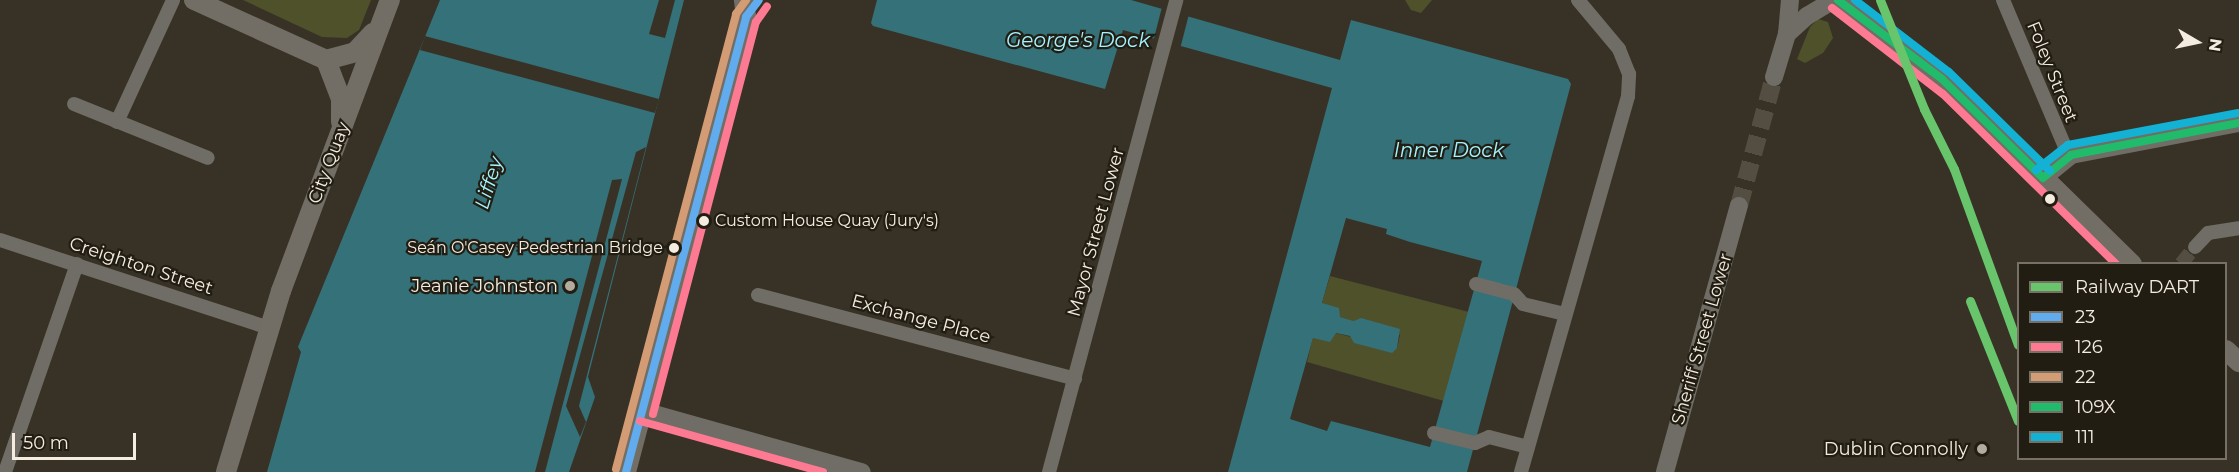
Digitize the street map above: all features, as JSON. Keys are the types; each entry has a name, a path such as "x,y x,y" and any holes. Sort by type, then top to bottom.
{"main road":[{"path":"194,0 326,60 355,52 372,35 390,0"},
{"name":"City Quay","path":"226,472 270,328 390,0"},
{"path":"626,472 745,8 759,0"},
{"path":"1836,0 1942,79 2130,262"},
{"path":"326,60 340,99 341,134"},
{"path":"2227,351 2239,362"}],"street":[{"path":"117,122 173,0"},
{"path":"1521,472 1628,96 1629,74 1618,49 1578,0"},
{"path":"1774,77 1787,33 1790,0"},
{"path":"1787,33 1807,16 1836,0"},
{"name":"Foley Street","path":"2003,0 2068,156"},
{"name":"Mayor Street Lower","path":"1049,472 1176,2"},
{"path":"74,104 208,158"},
{"path":"2043,178 2068,156 2239,123"},
{"name":"Sheriff Street Lower","path":"1665,472 1739,206"},
{"path":"2195,247 2208,233 2239,228"},
{"name":"Creighton Street","path":"0,240 270,328"},
{"path":"5,472 77,264"},
{"path":"1476,284 1514,294 1523,304 1565,314"},
{"name":"Exchange Place","path":"759,295 1075,379"},
{"path":"642,411 862,472"},
{"path":"1434,433 1475,443 1489,437 1528,447"}],"green space":[{"path":"243,0 371,0 359,30 347,38 322,37"},
{"path":"1405,0 1432,0 1421,13 1411,10"},
{"path":"1818,19 1828,22 1833,38 1823,53 1805,63 1797,59 1810,27"},
{"path":"1330,276 1469,312 1444,401 1307,362 1313,337 1335,333 1397,348 1400,335 1340,317 1322,303"}],"water":[{"name":"Liffey","path":"440,0 684,0 588,377 595,397 569,472 267,472 301,352 298,347"},
{"name":"Inner Dock","path":"877,0 1131,0 1340,60 1351,20 1568,79 1571,84 1467,472 1228,472 1332,88 1123,30 1105,89 873,26 871,23","holes":["1346,218 1387,229 1386,234 1482,261 1430,447 1331,421 1327,431 1290,419 1313,338 1330,342 1336,333 1350,336 1354,343 1392,353 1397,348 1400,329 1361,318 1354,321 1340,317 1339,308 1322,303"]}],"pier":[{"path":"659,0 675,0 665,38 649,34"},
{"path":"1162,7 1189,14 1180,49 1153,42"},
{"path":"425,36 659,99 655,113 420,50"},
{"path":"646,147 579,406 586,422 580,437 566,406 636,152"},
{"path":"622,179 545,472 535,472 612,180"}],"tunnel":[{"path":"1739,206 1774,77"},
{"path":"2183,262 2195,247"}],"rail line":[{"name":"DART","path":"1880,0 1924,109 1954,169 2017,342"},
{"name":"DART","path":"1970,301 2017,418"}],"transit line":[{"name":"22","path":"616,469 736,14 746,0"},
{"name":"23","path":"626,472 746,17 759,0"},
{"name":"109X","path":"1838,0 1942,79 2043,178"},
{"name":"111","path":"1855,0 1949,72 2050,171"},
{"name":"126","path":"653,414 756,22 767,6"},
{"name":"126","path":"1832,8 1943,94 2114,262"},
{"name":"111","path":"2036,170 2068,145 2237,113"},
{"name":"109X","path":"2043,178 2071,155 2239,123"},
{"name":"126","path":"640,421 823,472"}],"place":[{"name":"Custom House Quay (Jury's)","path":"704,221"},
{"name":"Seán O'Casey Pedestrian Bridge","path":"674,248"},
{"name":"Jeanie Johnston","path":"570,286"},
{"name":"Dublin Connolly","path":"1982,449"}],"water label":[{"name":"George's Dock","path":"1078,40"}]}
